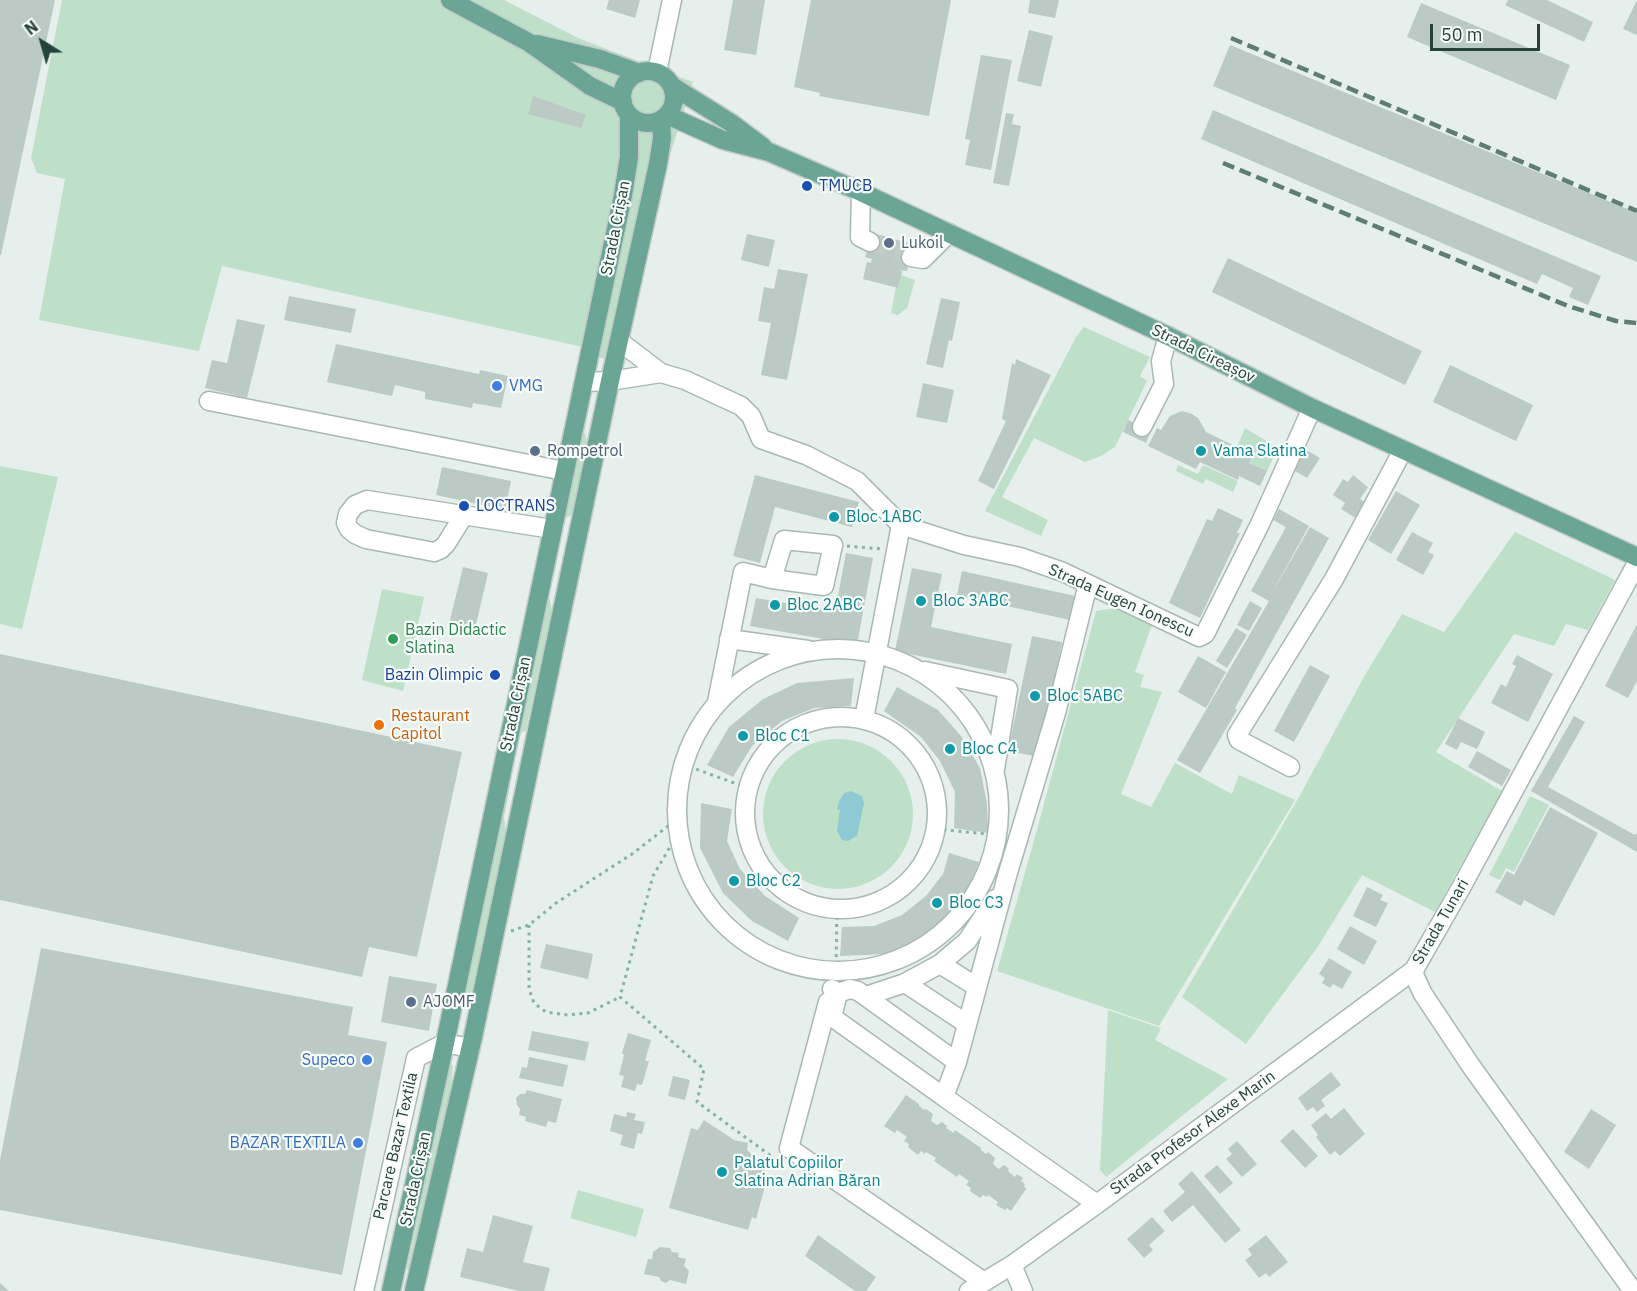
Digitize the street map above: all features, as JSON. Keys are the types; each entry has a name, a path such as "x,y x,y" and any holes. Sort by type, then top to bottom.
{"main road":[{"path":"450,0 528,42 644,123 653,123 664,118 674,101 672,86 663,75 528,42"},
{"path":"626,109 625,85 631,78 648,73"},
{"name":"Strada Cireașov","path":"672,86 731,123 769,152"},
{"name":"Strada Crișan","path":"391,1291 623,195 629,157 626,109"},
{"name":"Strada Crișan","path":"414,1291 495,933 660,152 664,118"},
{"name":"Strada Cireașov","path":"664,118 723,140 769,152 861,192 1168,336 1312,408 1637,557"}],"street":[{"path":"648,73 672,0"},
{"path":"861,192 860,237 870,242"},
{"path":"911,257 923,260 949,234"},
{"path":"1142,427 1164,384 1161,361 1168,336"},
{"name":"Strada Eugen Ionescu","path":"619,341 661,372 686,380 741,406 751,416 761,439 806,455 857,481 901,525 964,545 1020,557 1063,572 1199,637 1205,634 1260,525 1312,408"},
{"name":"Strada Eugen Ionescu","path":"585,382 610,381 661,372"},
{"path":"209,401 564,471"},
{"path":"1290,767 1239,740 1237,735 1334,579 1403,450"},
{"path":"464,515 446,544 434,552 366,539 355,534 346,523 348,514 355,505 367,500 464,515 552,529"},
{"path":"864,719 901,525"},
{"path":"717,702 743,572 772,579 824,586 833,545 784,540 772,579"},
{"name":"Strada Tunari","path":"1627,1289 1471,1066 1423,994 1414,977 1414,970 1637,563"},
{"path":"944,1097 957,1062 1007,876 1056,713 1088,584"},
{"path":"729,639 813,650 845,648 877,653 920,670 1008,689 995,769"},
{"path":"813,650 760,668 717,702 696,731 682,764 677,792 676,827 687,871 705,905 731,933 763,954 835,985 858,991 957,1062"},
{"path":"835,985 924,948 959,918 984,879 998,836 1000,802 995,769 979,730 953,696 920,670"},
{"path":"839,717 864,719 891,730 913,748 928,772 936,800 936,829 927,855 912,878 890,896 864,906 837,909 809,904 784,890 763,870 750,845 745,817 748,788 757,765 772,746 792,730 815,720 839,717"},
{"path":"866,996 905,983 940,964 967,941 987,912 1007,876"},
{"path":"940,964 977,987"},
{"name":"Strada Profesor Alexe Marin","path":"969,1291 1012,1265 1097,1204 1414,970"},
{"path":"905,983 967,1024"},
{"path":"835,985 832,1017 1097,1204"},
{"path":"835,985 789,1148 984,1282"},
{"path":"445,1043 470,1048"},
{"name":"Parcare Bazar Textila","path":"364,1291 416,1058 445,1043"},
{"path":"1012,1265 1023,1291"}],"path":[{"path":"833,545 896,550"},
{"path":"682,764 748,788"},
{"path":"495,933 529,924 556,903 676,827"},
{"path":"529,924 529,989 534,1003 546,1011 568,1015 588,1013 620,998 653,876 676,827"},
{"path":"936,829 998,836"},
{"path":"835,985 837,909"},
{"path":"620,998 704,1069 697,1102 784,1165"}],"green space":[{"path":"62,0 504,0 578,38 693,82 671,152 623,357 606,359 595,357 596,350 222,266 199,351 39,320 65,179 37,173 31,158"},
{"path":"901,275 915,280 907,308 898,315 891,313"},
{"path":"1084,327 1150,357 1140,376 1147,381 1115,447 1101,456 1085,462 1034,438 1002,497 1048,520 1041,536 985,511 1076,337"},
{"path":"588,400 590,401 584,430 587,441 573,515 565,518 563,515"},
{"path":"1245,428 1278,448 1267,471 1249,463 1253,455 1237,447"},
{"path":"1178,465 1198,474 1203,465 1238,481 1233,492 1206,479 1203,484 1176,471"},
{"path":"0,466 58,477 22,629 0,624"},
{"path":"1515,532 1615,580 1588,630 1566,624 1554,646 1514,634 1436,752 1502,791 1435,912 1362,875 1317,948 1246,1044 1182,997 1299,797 1365,675 1402,614 1444,632"},
{"path":"555,559 557,559 549,594 552,611 526,730 521,732 519,729"},
{"name":"Bazin Didactic Slatina","path":"382,589 424,597 403,691 362,680"},
{"path":"1116,608 1152,625 1135,672 1144,675 1140,687 1162,692 1121,794 1151,807 1175,763 1232,794 1239,775 1295,800 1159,1026 997,971 1096,611"},
{"path":"838,739 853,740 867,745 891,761 907,785 912,799 912,829 907,843 891,867 867,883 853,888 838,889 823,888 809,883 785,867 769,843 764,829 763,814 764,799 769,785 785,761 809,745 823,740"},
{"path":"509,776 512,776 504,817 506,832 474,990 467,993 466,987"},
{"path":"1530,796 1549,805 1514,872 1506,868 1500,880 1489,875"},
{"path":"1108,1010 1161,1028 1155,1040 1228,1079 1106,1177 1100,1170"},
{"path":"450,1065 453,1065 450,1099 412,1273 407,1269"},
{"path":"578,1190 644,1209 636,1237 570,1218"}],"water":[{"path":"851,791 862,796 864,803 857,836 848,841 842,840 837,831 840,810 837,809 844,793"}],"building":[{"path":"0,0 55,0 1,255 0,255"},
{"path":"609,0 640,0 635,18 606,9"},
{"path":"733,0 765,0 756,55 724,50"},
{"path":"811,0 951,0 929,116 819,96 820,93 794,87"},
{"path":"1030,0 1059,0 1055,18 1028,13"},
{"path":"1508,0 1547,0 1593,22 1584,42 1505,5"},
{"path":"1637,0 1637,35 1623,29"},
{"path":"1421,3 1570,65 1556,100 1407,37"},
{"path":"1029,30 1053,36 1041,87 1017,81"},
{"path":"1230,45 1637,213 1637,262 1213,86"},
{"path":"981,55 1012,60 991,170 965,165 970,140 965,139"},
{"path":"533,96 586,115 581,128 528,114"},
{"path":"1213,110 1601,276 1588,305 1569,297 1573,288 1542,274 1537,284 1201,139"},
{"path":"1006,113 1014,114 1012,124 1021,126 1009,186 993,183"},
{"path":"873,233 915,245 907,271 899,270 902,271 898,288 863,279 867,262 871,263 872,259 865,257"},
{"path":"747,234 775,240 769,267 741,260"},
{"path":"1228,258 1422,351 1405,385 1212,292"},
{"path":"778,269 808,274 787,380 761,375 771,323 758,321 764,287 774,289"},
{"path":"289,296 356,309 351,333 284,320"},
{"path":"941,298 960,302 952,341 949,340 943,368 926,364"},
{"path":"237,319 265,325 247,398 205,388 212,360 227,363"},
{"path":"336,344 479,374 480,370 508,376 501,408 473,403 472,408 425,399 425,392 395,385 392,396 327,382"},
{"path":"1016,359 1051,375 994,489 978,481 1006,421 1002,419 1012,363 1015,365"},
{"path":"1450,365 1533,405 1516,441 1433,402"},
{"path":"923,383 954,390 947,423 916,417"},
{"name":"Vama Slatina","path":"1182,411 1198,418 1206,432 1253,455 1249,463 1267,471 1260,486 1239,476 1238,480 1200,462 1196,469 1148,446 1157,428 1161,430 1170,416"},
{"path":"1128,420 1151,431 1146,443 1123,432"},
{"path":"1303,448 1320,458 1307,478 1290,468"},
{"path":"442,467 511,481 505,510 436,495"},
{"name":"Bloc 1ABC","path":"755,475 859,502 852,527 775,507 760,563 733,556"},
{"path":"1353,475 1368,487 1360,499 1366,503 1357,519 1341,509 1345,503 1333,495 1343,479 1348,482"},
{"path":"1396,491 1420,505 1391,554 1368,540"},
{"path":"1218,508 1243,520 1237,533 1240,533 1200,618 1169,603 1207,519 1212,521"},
{"path":"1279,509 1309,526 1269,598 1310,527 1329,538 1235,708 1237,710 1200,773 1177,760 1269,601 1251,591 1286,527 1273,520"},
{"path":"1412,532 1433,543 1428,552 1434,555 1423,575 1396,560"},
{"name":"Bloc 2ABC","path":"846,553 873,558 857,645 750,626 756,598 835,612"},
{"path":"463,567 488,573 475,629 449,624"},
{"name":"Bloc 3ABC","path":"912,568 942,574 931,627 1012,644 1006,674 895,651"},
{"path":"962,571 1075,596 1070,620 957,595"},
{"path":"1250,601 1262,608 1249,631 1237,625"},
{"path":"1637,624 1637,681 1628,698 1605,686"},
{"path":"1236,628 1247,635 1227,668 1216,661"},
{"name":"Bloc 5ABC","path":"1032,636 1062,642 1039,757 1008,751"},
{"path":"0,654 462,752 417,957 369,947 362,977 0,900"},
{"path":"1517,655 1553,674 1528,722 1491,703 1501,684 1506,687 1516,666 1512,664"},
{"path":"1198,656 1226,672 1206,708 1178,692"},
{"path":"1310,665 1330,676 1294,742 1274,731"},
{"name":"Bloc C1","path":"854,678 851,706 814,708 782,721 752,746 733,777 707,765 729,727 763,699 797,683"},
{"name":"Bloc C4","path":"897,687 938,710 961,736 980,768 987,804 988,833 954,828 955,792 940,761 921,737 884,711"},
{"path":"1574,716 1585,722 1548,787 1635,835 1637,832 1637,852 1531,791"},
{"path":"1458,718 1485,732 1477,749 1461,742 1457,750 1445,744"},
{"path":"1477,751 1511,770 1502,786 1468,767"},
{"name":"Bloc C2","path":"701,803 732,809 727,841 740,869 765,896 799,918 788,941 752,921 723,893 700,848"},
{"path":"1550,807 1598,833 1554,916 1524,900 1521,906 1495,892 1507,871 1514,875"},
{"name":"Bloc C3","path":"949,853 979,862 971,883 953,911 923,938 887,954 840,956 842,927 874,926 902,915 926,896 943,874"},
{"path":"1367,887 1383,895 1380,900 1388,903 1376,927 1353,916"},
{"path":"1350,926 1377,941 1364,965 1337,949"},
{"path":"546,944 593,954 588,979 540,968"},
{"path":"41,948 353,1007 348,1035 387,1042 342,1275 0,1210 0,1160"},
{"path":"1329,958 1352,972 1342,989 1333,984 1330,988 1322,983 1325,978 1319,974"},
{"path":"389,976 437,984 429,1031 381,1022"},
{"path":"532,1031 589,1042 585,1061 528,1050"},
{"path":"628,1033 651,1040 645,1061 649,1061 642,1085 637,1084 635,1091 621,1087 624,1076 619,1075"},
{"path":"529,1057 568,1065 563,1087 519,1078 522,1067 527,1068"},
{"path":"1331,1072 1341,1085 1321,1100 1325,1106 1317,1112 1313,1107 1307,1111 1298,1098"},
{"path":"673,1076 690,1080 685,1100 668,1096"},
{"path":"527,1090 562,1099 556,1123 548,1121 546,1127 525,1121 526,1117 519,1115 520,1109 516,1098 520,1094 525,1094"},
{"path":"906,1095 924,1110 933,1114 931,1121 937,1125 942,1122 947,1126 946,1128 954,1133 955,1130 986,1154 988,1152 995,1158 993,1164 999,1169 1004,1165 1015,1177 1017,1174 1023,1178 1021,1181 1025,1184 1026,1189 1011,1211 996,1205 998,1202 988,1195 980,1198 966,1185 969,1181 959,1174 957,1177 934,1161 936,1158 926,1152 925,1154 921,1151 918,1155 904,1141 907,1137 897,1130 895,1133 884,1126"},
{"path":"1344,1108 1365,1134 1340,1156 1335,1151 1330,1155 1316,1137 1318,1135 1311,1125 1326,1113 1331,1119"},
{"path":"1591,1109 1616,1125 1589,1169 1564,1152"},
{"path":"627,1112 636,1114 634,1120 645,1122 642,1134 638,1133 634,1149 620,1145 623,1135 610,1131 614,1114 626,1117"},
{"name":"Palatul Copiilor Slatina Adrian Băran","path":"704,1120 734,1140 748,1143 747,1150 766,1167 763,1178 767,1179 756,1219 752,1217 748,1230 669,1208 691,1128 698,1130"},
{"path":"1293,1129 1318,1156 1305,1168 1280,1141"},
{"path":"1237,1141 1257,1164 1242,1177 1226,1159 1232,1154 1228,1149"},
{"path":"1217,1165 1233,1183 1220,1194 1204,1176"},
{"path":"1192,1171 1241,1230 1225,1243 1193,1205 1172,1222 1163,1211 1185,1192 1178,1184"},
{"path":"493,1215 533,1226 523,1262 550,1268 544,1291 519,1291 460,1277 467,1248 483,1252"},
{"path":"1152,1217 1165,1231 1149,1245 1153,1250 1144,1258 1127,1239"},
{"path":"818,1235 876,1277 866,1291 855,1291 805,1256"},
{"path":"1266,1235 1288,1262 1269,1277 1266,1273 1259,1278 1245,1260 1252,1255 1248,1249"},
{"path":"660,1247 670,1248 672,1252 679,1253 678,1257 686,1259 684,1266 689,1271 686,1284 670,1280 666,1283 659,1277 644,1274 648,1259 652,1259 653,1252"},
{"path":"0,1283 9,1291 0,1291"}],"tunnel":[{"path":"870,242 911,257"}],"railway":[{"path":"1231,38 1637,211"},
{"path":"1223,163 1568,306 1616,321 1637,323"}],"place":[{"name":"TMUCB","path":"807,186"},
{"name":"Lukoil","path":"889,243"},
{"name":"VMG","path":"497,386"},
{"name":"Rompetrol","path":"535,451"},
{"name":"Vama Slatina","path":"1201,451"},
{"name":"LOCTRANS","path":"464,506"},
{"name":"Bloc 1ABC","path":"834,517"},
{"name":"Bloc 3ABC","path":"921,601"},
{"name":"Bloc 2ABC","path":"775,605"},
{"name":"Bazin Didactic Slatina","path":"393,639"},
{"name":"Bazin Olimpic","path":"495,675"},
{"name":"Bloc 5ABC","path":"1035,696"},
{"name":"Restaurant Capitol","path":"379,725"},
{"name":"Bloc C1","path":"743,736"},
{"name":"Bloc C4","path":"950,749"},
{"name":"Bloc C2","path":"734,881"},
{"name":"Bloc C3","path":"937,903"},
{"name":"AJOMF","path":"411,1002"},
{"name":"Supeco","path":"367,1060"},
{"name":"BAZAR TEXTILA","path":"358,1143"},
{"name":"Palatul Copiilor Slatina Adrian Băran","path":"722,1172"}]}
